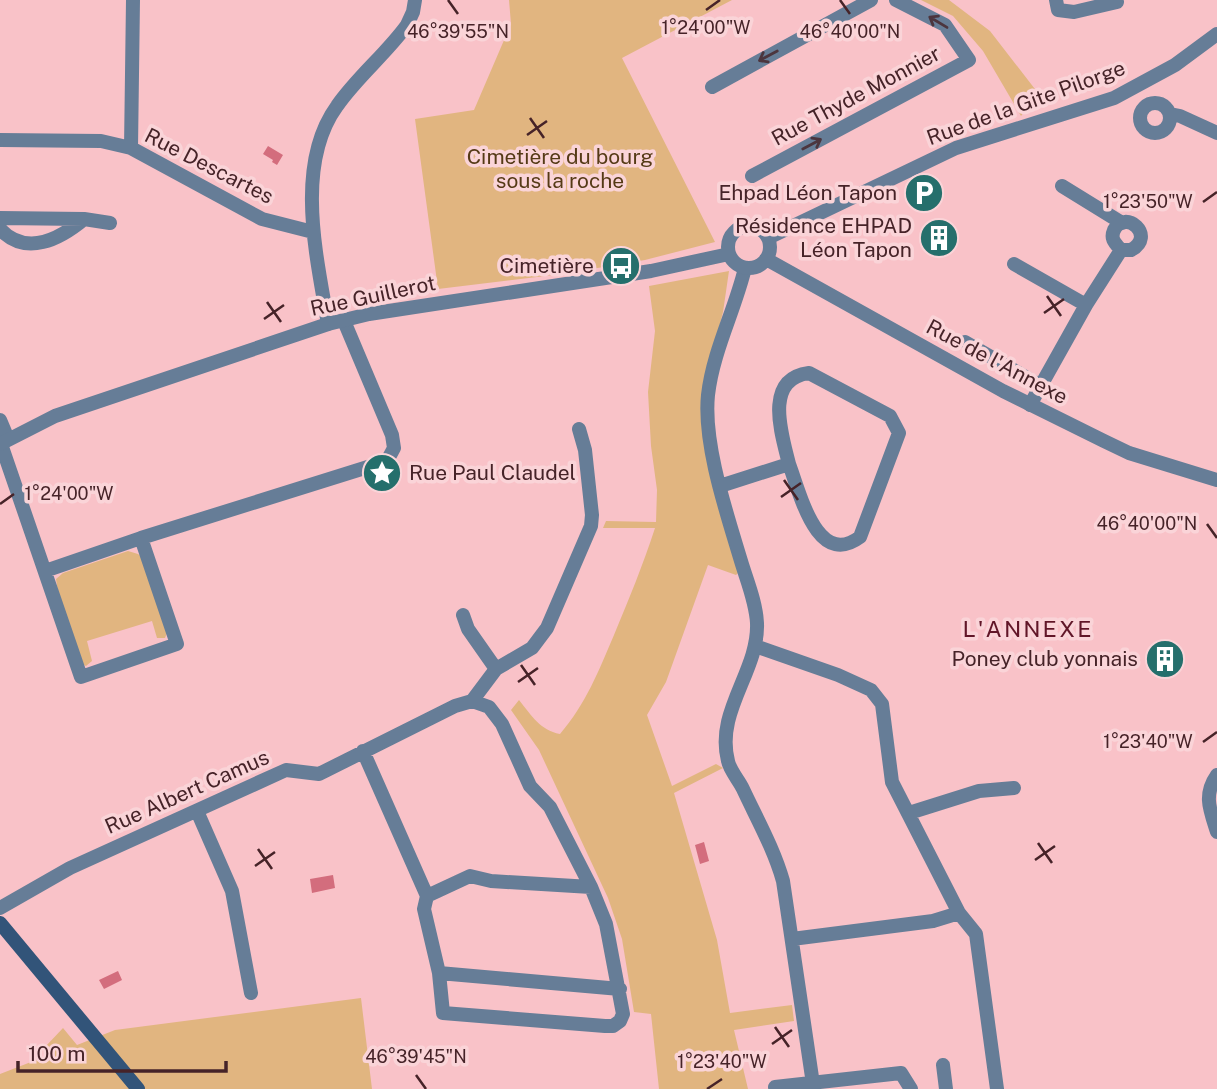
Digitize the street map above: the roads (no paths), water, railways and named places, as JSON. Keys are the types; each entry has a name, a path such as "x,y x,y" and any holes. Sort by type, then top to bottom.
{"main road":[{"path":"0,923 138,1089"}],"street":[{"path":"131,148 133,0"},
{"path":"328,324 313,232 313,172 327,120 398,37 413,12 415,0"},
{"path":"712,87 871,0"},
{"name":"Rue Thyde Monnier","path":"752,176 969,60 945,25 896,0"},
{"path":"1056,0 1058,10 1074,12 1117,2"},
{"name":"Rue de la Gite Pilorge","path":"768,238 956,148 1114,97 1175,65 1217,34"},
{"path":"1170,114 1217,132"},
{"name":"Rue Descartes","path":"0,140 101,141 131,148 262,219 313,232"},
{"path":"1062,186 1122,223"},
{"path":"0,218 84,219 110,223"},
{"path":"0,229 22,243 35,244 66,234 84,219"},
{"path":"1131,223 1138,227 1141,236 1136,248 1121,250 1113,241 1112,234 1116,226 1131,223"},
{"path":"743,226 761,229 768,238 770,249 766,260 757,267 745,268 738,265 729,254 728,240 736,229 743,226"},
{"path":"1030,405 1086,305 1121,250"},
{"name":"Rue Guillerot","path":"3,442 55,416 328,324 369,314 651,271 729,254"},
{"name":"Rue de l'Annexe","path":"766,260 1030,405 1129,453 1217,480"},
{"path":"1014,264 1086,305"},
{"path":"745,268 727,321 708,396 709,433 720,486 757,622 755,646 727,720 726,744 728,763 777,861 783,881 813,1084"},
{"path":"45,571 387,461 394,448 393,435 344,321"},
{"path":"965,342 1041,386"},
{"path":"809,373 890,416 897,426 899,433 860,537 850,544 840,546 816,531 789,464 777,415 789,381 798,374 809,373"},
{"path":"0,420 3,442 81,677 177,644 141,538"},
{"path":"363,751 426,895 424,909 439,973 443,1013 613,1026 620,1021 623,1014 620,989 606,924 591,887 550,807 530,786 502,724 489,707 472,701 496,669 532,648 547,628 591,526 585,450 579,429"},
{"path":"720,486 789,464"},
{"path":"463,615 468,629 496,669"},
{"path":"755,646 838,674 871,690 882,704 892,782 959,913 976,934 997,1089"},
{"name":"Rue Albert Camus","path":"0,908 70,868 286,770 319,774 459,704 472,701"},
{"path":"1217,775 1210,785 1207,801 1217,832"},
{"path":"909,813 979,791 1014,788"},
{"path":"197,811 232,891 251,993"},
{"path":"426,895 470,876 491,881 591,887"},
{"path":"792,939 933,921 959,913"},
{"path":"439,973 620,989"},
{"path":"943,1065 946,1089"},
{"path":"775,1087 901,1073 911,1089"}],"place":[{"name":"Ehpad Léon Tapon","path":"924,193"},
{"name":"Résidence EHPAD Léon Tapon","path":"939,238"},
{"name":"Cimetière","path":"621,266"},
{"name":"Rue Paul Claudel","path":"382,473"},
{"name":"Poney club yonnais","path":"1165,659"}],"district":[{"name":"L'ANNEXE","path":"1028,629"}],"park label":[{"name":"Cimetière du bourg sous la roche","path":"560,169"}]}
